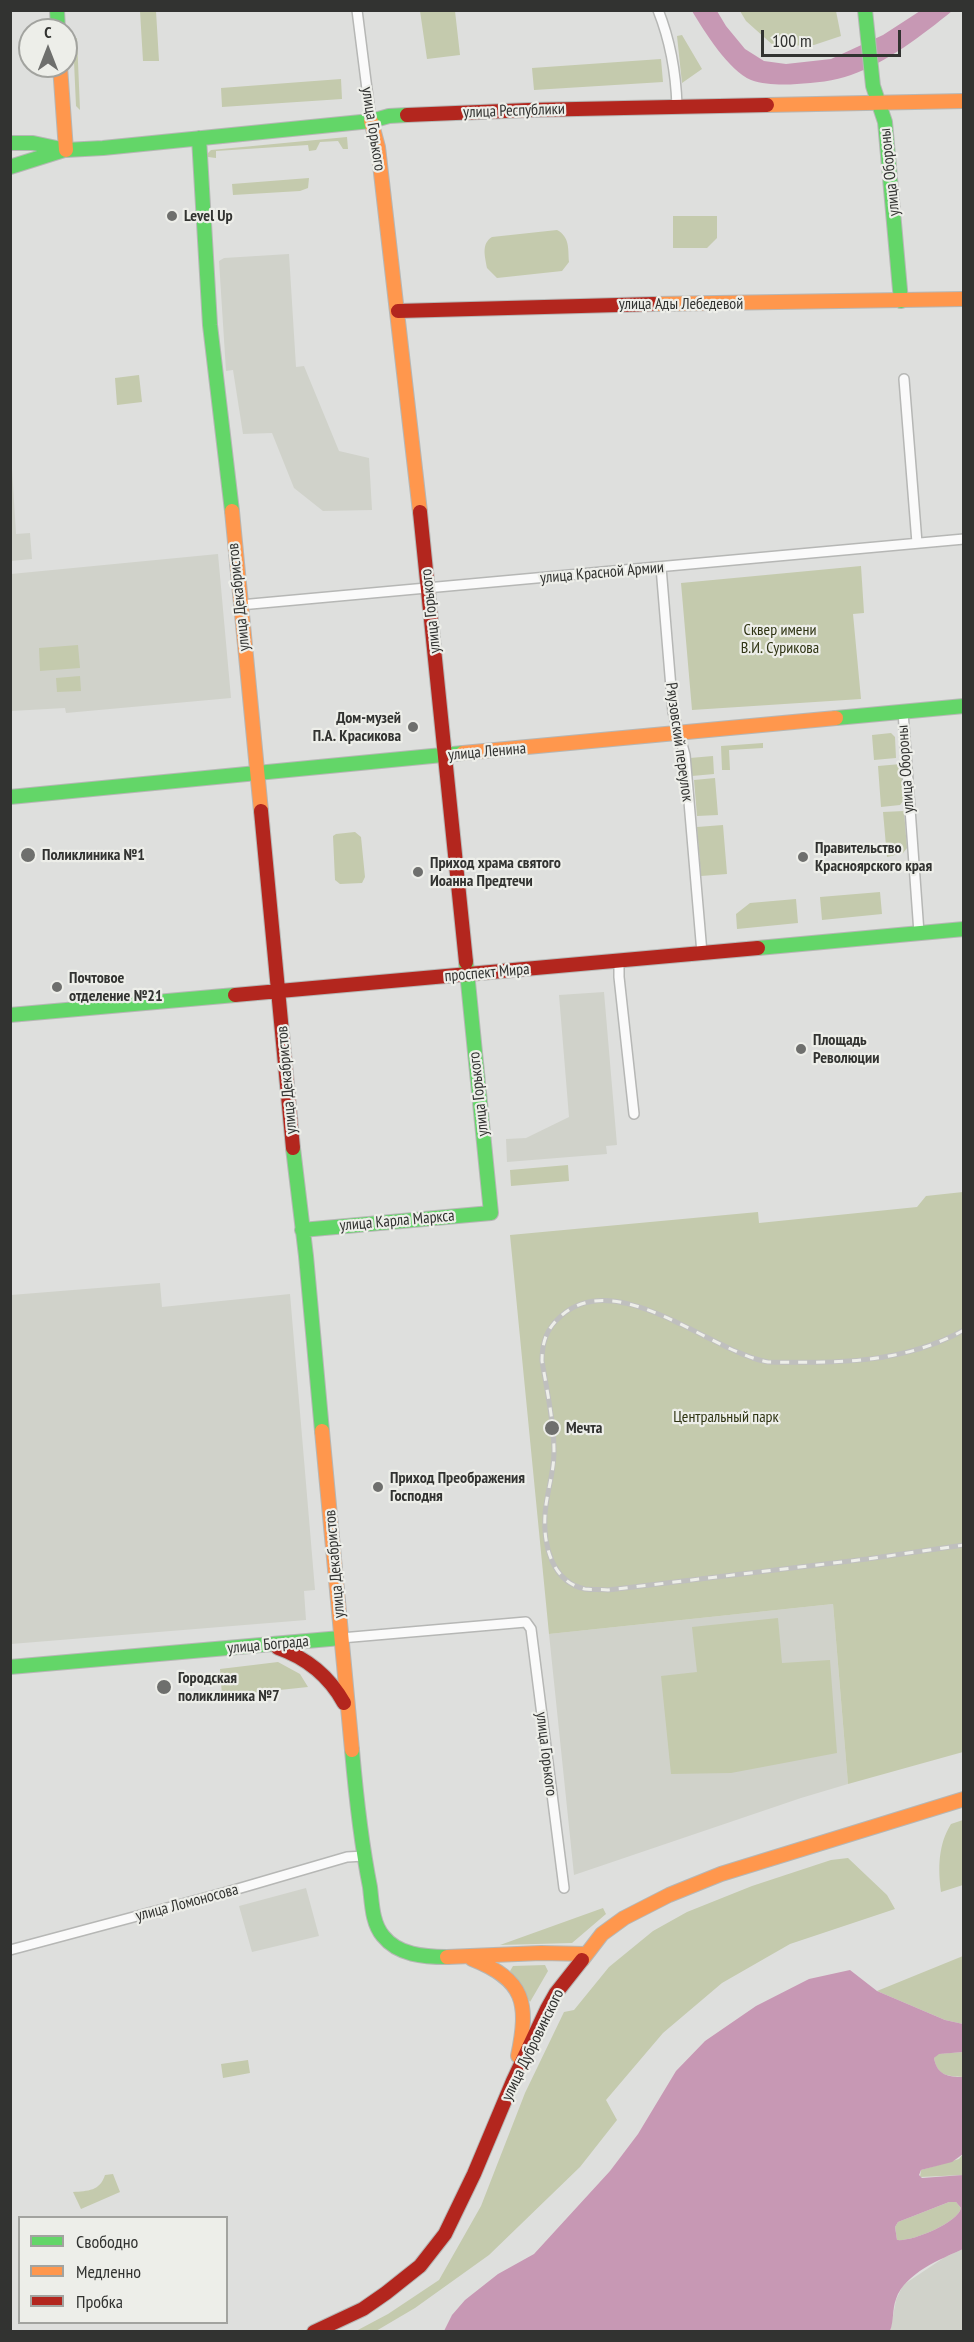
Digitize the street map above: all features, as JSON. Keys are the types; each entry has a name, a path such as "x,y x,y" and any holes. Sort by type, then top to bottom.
{"main road":[{"name":"улица Обороны","path":"865,10 872,82 877,104 885,122 901,301"},
{"path":"61,78 66,150"},
{"name":"улица Республики","path":"10,167 66,150 371,121 389,116 677,106 963,101"},
{"name":"улица Горького","path":"371,121 378,147 429,587 491,1213"},
{"name":"улица Декабристов","path":"199,138 210,325 225,439 348,1713 364,1856 376,1924 391,1944 408,1953 419,1955 435,1957 541,1953 586,1954"},
{"name":"улица Республики","path":"10,143 33,143 66,150"},
{"name":"улица Ады Лебедевой","path":"398,311 963,299"},
{"name":"улица Ленина","path":"10,797 963,706"},
{"name":"проспект Мира","path":"10,1015 963,929"},
{"name":"улица Карла Маркса","path":"302,1230 491,1213"},
{"name":"улица Бограда","path":"10,1667 341,1638"},
{"path":"269,1645 288,1650 299,1656 336,1686 348,1713"},
{"name":"улица Дубровинского","path":"314,2331 363,2309 386,2294 420,2266 446,2234 513,2081 556,1993 602,1934 624,1918 721,1874 963,1799"},
{"path":"461,1956 501,1971 518,1991 524,2011 523,2031 513,2081"}],"street":[{"name":"улица Горького","path":"357,10 371,121"},
{"path":"658,10 665,28 677,91 677,106"},
{"path":"904,379 917,543"},
{"name":"улица Красной Армии","path":"240,605 963,539"},
{"name":"Ряузовский переулок","path":"661,567 672,712 685,755 702,953"},
{"name":"улица Обороны","path":"903,712 918,933"},
{"path":"619,961 634,1114"},
{"name":"улица Горького","path":"526,1622 531,1629 564,1888"},
{"name":"улица Бограда","path":"341,1638 526,1622"},
{"name":"улица Ломоносова","path":"10,1950 227,1892 347,1857 364,1856"}],"shaded area":[{"path":"692,11 717,11 745,49 764,61 786,64 831,59 883,35 920,11 952,11 904,47 864,70 831,80 774,84 751,80 734,68 718,50"},
{"path":"289,254 296,367 304,366 339,451 369,458 372,510 323,511 294,488 272,433 243,434 233,370 226,371 219,261 224,258"},
{"path":"11,452 16,534 30,533 32,559 11,561"},
{"path":"218,554 231,698 66,713 65,708 11,711 11,574"},
{"path":"604,992 617,1145 606,1146 607,1154 507,1162 506,1139 526,1138 569,1117 559,995"},
{"path":"160,1283 162,1307 290,1294 315,1590 304,1591 306,1620 11,1644 11,1295"},
{"path":"833,1604 848,1784 574,1875 549,1634"},
{"path":"306,1888 319,1936 252,1952 239,1906"},
{"path":"850,1970 877,1991 945,2020 963,2024 963,2052 939,2054 934,2058 935,2064 944,2074 963,2077 963,2154 952,2162 921,2170 919,2175 922,2178 963,2175 963,2249 925,2268 907,2282 896,2299 890,2331 444,2331 452,2315 465,2300 498,2274 534,2254 610,2171 638,2134 676,2071 705,2041 756,2006 809,1979","holes":["949,2202 956,2202 961,2208 952,2220 912,2238 897,2240 895,2227 898,2222"]},
{"path":"963,2249 963,2331 890,2332 896,2300 903,2285 945,2257"}],"green space":[{"path":"140,11 156,11 159,61 143,61"},
{"path":"420,11 455,11 460,55 427,59"},
{"path":"740,11 836,11 841,36 814,45 774,46 746,21"},
{"path":"682,35 702,69 682,83 677,36"},
{"path":"661,59 663,82 534,90 532,68"},
{"path":"78,62 80,110 76,106 75,78 78,78"},
{"path":"341,79 342,99 222,107 221,88"},
{"path":"347,137 348,149 343,149 338,141 320,142 316,150 309,151 308,145 216,151 216,158 208,157 211,150"},
{"path":"309,178 308,188 300,191 233,195 232,184"},
{"path":"673,216 717,216 717,238 707,248 673,248"},
{"path":"557,230 564,236 568,248 569,262 562,271 497,278 487,268 485,247 492,237"},
{"path":"139,375 142,402 117,405 115,378"},
{"name":"Сквер имени В.И. Сурикова","path":"861,566 864,613 853,614 861,699 692,710 681,583"},
{"path":"78,645 80,668 40,671 39,648"},
{"path":"80,676 81,691 57,692 56,678"},
{"path":"891,733 895,737 896,758 874,760 872,735"},
{"path":"763,743 763,748 729,750 730,770 722,770 721,746"},
{"path":"713,756 714,774 692,776 690,758"},
{"path":"901,764 904,800 900,805 881,807 878,766"},
{"path":"715,778 718,815 697,816 694,780"},
{"path":"904,811 907,848 903,853 887,857 883,812"},
{"path":"723,825 727,874 701,876 697,827"},
{"path":"355,832 361,837 365,877 362,883 340,884 335,880 333,836"},
{"path":"880,892 882,914 822,920 820,897"},
{"path":"796,899 798,923 737,929 736,914 750,903"},
{"path":"568,1165 569,1181 511,1186 510,1170"},
{"name":"Центральный парк","path":"963,1192 963,1752 848,1784 833,1604 549,1634 510,1235 758,1212 759,1223 917,1207 926,1196"},
{"path":"778,1618 782,1663 830,1660 837,1753 731,1773 671,1774 661,1676 697,1672 692,1627"},
{"path":"278,1662 300,1674 308,1687 222,1696 220,1669"},
{"path":"963,1820 963,1885 941,1892 939,1865 941,1848 951,1824"},
{"path":"848,1858 887,1895 895,1909 790,1944 722,1983 663,2033 606,2100 617,2120 580,2167 489,2255 415,2308 376,2331 356,2331 388,2314 439,2280 481,2206 525,2093 564,2012 574,2010 609,1967 653,1931 687,1912 752,1886 831,1860"},
{"path":"603,1908 606,1914 572,1943 500,1945"},
{"path":"963,1956 963,2024 945,2020 877,1991"},
{"path":"545,1965 548,1971 530,2002 510,1971 513,1966"},
{"path":"963,2052 963,2077 944,2074 935,2064 934,2058 937,2054"},
{"path":"248,2060 250,2073 223,2078 221,2064"},
{"path":"963,2154 963,2175 920,2177 921,2170 959,2159"},
{"path":"113,2174 120,2192 81,2209 73,2192 93,2189 100,2184 105,2175"},
{"path":"949,2202 956,2202 961,2208 952,2220 923,2235 897,2240 895,2227 898,2222"}],"railway":[{"path":"964,1330 917,1349 869,1359 768,1362 719,1344 664,1316 636,1306 609,1301 584,1303 561,1316 546,1337 542,1361 554,1441 553,1468 546,1507 546,1538 548,1550 557,1570 574,1585 585,1589 608,1590 964,1545"}],"traffic: fast":[{"path":"57,10 57,18"},
{"path":"865,10 873,86 885,122 901,301"},
{"path":"10,143 33,143 66,150 103,148 371,121 389,116 407,115"},
{"path":"199,138 210,325 232,511"},
{"path":"10,167 64,150"},
{"path":"836,718 964,706"},
{"path":"10,797 463,753"},
{"path":"758,948 964,929"},
{"path":"302,1230 491,1213 466,962"},
{"path":"10,1015 235,995"},
{"path":"293,1148 306,1256 322,1431"},
{"path":"10,1667 341,1638"},
{"path":"352,1750 361,1836 373,1913 379,1931 389,1942 404,1951 412,1954 447,1957"}],"traffic: slow":[{"path":"61,78 66,150"},
{"path":"767,105 964,101"},
{"path":"371,121 378,147 420,512"},
{"path":"654,304 964,299"},
{"path":"232,511 261,811"},
{"path":"463,753 836,718"},
{"path":"322,1431 352,1750"},
{"path":"582,1960 602,1934 624,1918 669,1895 721,1874 964,1799"},
{"path":"447,1957 541,1953 586,1954"},
{"path":"472,1959 503,1976 513,1985 519,1996 523,2021 518,2056"}],"traffic: jam":[{"path":"407,115 767,105"},
{"path":"398,311 654,304"},
{"path":"420,512 466,962"},
{"path":"261,811 293,1148"},
{"path":"235,995 758,948"},
{"path":"278,1648 289,1652 316,1669 331,1684 344,1703"},
{"path":"314,2332 363,2309 386,2293 420,2266 445,2234 547,2009 556,1993 582,1960"}],"place":[{"name":"Level Up","path":"172,216"},
{"name":"Дом-музей П.А. Красикова","path":"413,727"},
{"name":"Поликлиника №1","path":"28,855"},
{"name":"Правительство Красноярского края","path":"803,857"},
{"name":"Приход храма святого Иоанна Предтечи","path":"418,872"},
{"name":"Почтовое отделение №21","path":"57,987"},
{"name":"Площадь Революции","path":"801,1049"},
{"name":"Мечта","path":"552,1428"},
{"name":"Приход Преображения Господня","path":"378,1487"},
{"name":"Городская поликлиника №7","path":"164,1687"}]}
